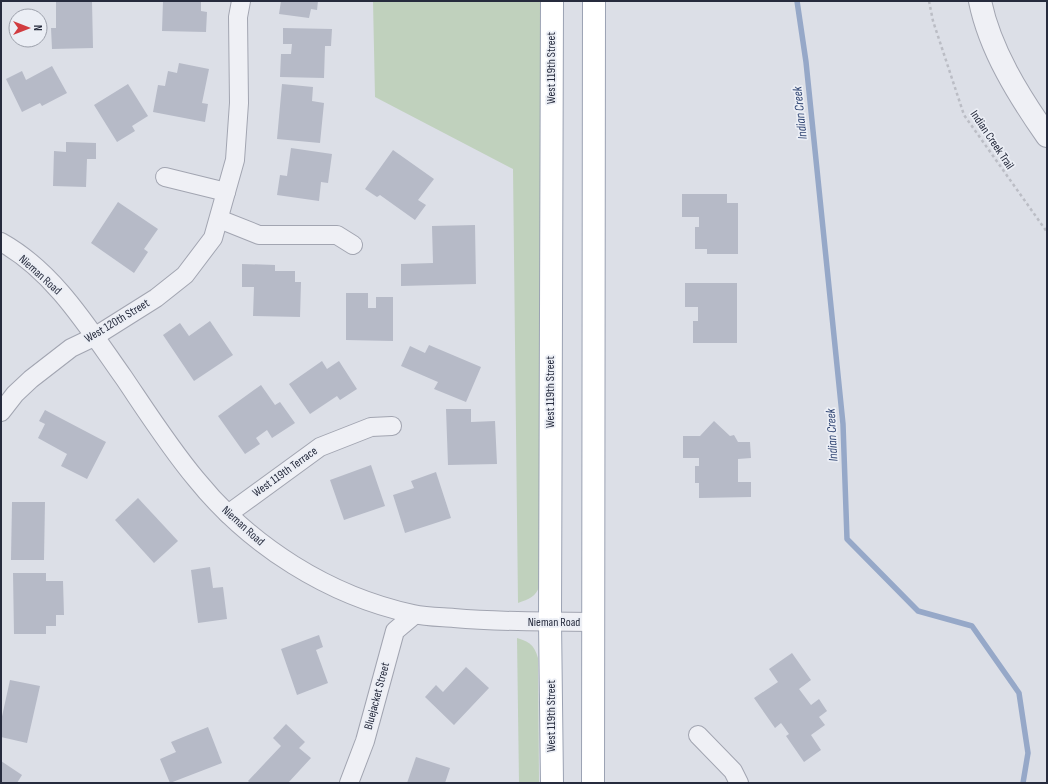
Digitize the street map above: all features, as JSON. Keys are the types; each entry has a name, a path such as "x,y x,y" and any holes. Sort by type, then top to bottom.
{"main road":[{"name":"West 119th Street","path":"552,1 550,622 552,783"},
{"path":"593,783 594,1"}],"street":[{"name":"West 120th Street","path":"1,412 15,394 31,378 71,348 94,337 156,298 186,275 213,238 235,160 239,110 238,17 241,1"},
{"path":"980,1 993,39 1007,72 1024,102 1047,136"},
{"path":"165,176 226,192"},
{"path":"219,219 258,235 337,235 353,245"},
{"name":"Nieman Road","path":"1,242 37,269 69,302 196,479 228,514 268,549 291,564 339,589 373,603 414,615 492,622 594,622"},
{"name":"West 119th Terrace","path":"228,514 320,447 371,427 392,426"},
{"name":"Bluejacket Street","path":"349,783 365,741 395,631 414,615"},
{"path":"698,735 733,771 739,783"}],"path":[{"name":"Indian Creek Trail","path":"929,1 933,20 964,115 1047,232"}],"green space":[{"path":"373,1 543,1 540,585 534,595 529,599 518,603 513,169 375,97"},
{"path":"517,638 531,645 538,658 539,783 519,783"}],"building":[{"path":"56,1 92,1 93,48 52,49 51,28 56,28"},
{"path":"163,1 201,1 201,11 207,12 206,32 162,31"},
{"path":"281,1 318,1 317,10 311,9 309,18 279,14"},
{"path":"283,28 332,29 331,46 325,46 324,78 280,77 281,54 291,54 292,44 283,44"},
{"path":"179,63 209,69 202,103 208,104 205,122 153,112 158,85 165,86 168,71 177,73"},
{"path":"52,66 67,93 42,106 40,103 22,112 6,79 22,71 26,80"},
{"path":"128,84 148,116 132,126 135,131 117,142 94,105"},
{"path":"282,84 313,87 312,101 324,103 320,143 277,139"},
{"path":"66,142 96,143 96,159 87,159 86,187 53,186 54,151 66,152"},
{"path":"291,148 332,154 328,183 321,182 319,201 277,195 280,175 287,176"},
{"path":"393,150 434,179 418,200 426,205 415,220 380,195 377,197 365,189"},
{"path":"682,194 727,194 727,203 738,203 738,254 707,254 707,249 695,249 695,227 699,227 699,217 682,217"},
{"path":"118,202 158,229 144,249 148,252 134,273 91,243"},
{"path":"475,225 476,284 401,286 401,264 433,263 432,226"},
{"path":"242,264 275,265 275,271 295,271 295,282 301,282 300,317 253,316 254,287 242,287"},
{"path":"685,283 737,283 737,343 693,343 693,321 698,321 698,307 685,307"},
{"path":"346,293 368,293 368,308 376,308 376,297 393,297 393,341 346,340"},
{"path":"210,321 233,355 194,381 163,335 180,323 189,336"},
{"path":"429,345 481,367 466,402 434,389 438,382 401,366 410,346 425,353"},
{"path":"322,361 327,369 339,361 357,389 340,400 337,396 310,414 289,384"},
{"path":"261,385 275,405 280,402 295,423 272,438 267,430 256,438 260,444 245,454 218,416"},
{"path":"446,409 471,409 471,422 495,421 497,464 448,465"},
{"path":"45,410 106,442 87,479 61,466 67,454 38,438 45,424 39,421"},
{"path":"714,421 730,436 734,435 738,442 750,442 751,458 738,459 738,482 751,482 751,497 699,498 699,483 695,483 695,466 699,466 699,458 683,458 683,436 700,436"},
{"path":"371,465 385,506 344,520 330,480"},
{"path":"436,472 451,518 405,533 393,495 414,488 411,481"},
{"path":"138,498 178,541 154,563 115,520"},
{"path":"12,502 45,502 44,560 11,560"},
{"path":"210,567 213,588 223,587 227,619 198,623 191,570"},
{"path":"13,573 46,573 46,581 63,581 64,615 56,615 56,626 46,626 46,634 14,634"},
{"path":"319,635 323,647 316,650 328,683 297,695 281,649"},
{"path":"792,653 811,680 799,689 811,705 819,699 827,711 819,717 825,725 811,735 821,750 804,762 786,736 789,734 781,723 775,728 754,698 778,682 769,669"},
{"path":"466,667 489,688 454,725 425,697 436,685 443,692"},
{"path":"10,680 40,686 27,743 1,737 1,721"},
{"path":"286,724 305,742 299,748 311,758 288,783 250,783 248,781 281,746 273,738"},
{"path":"208,727 222,763 170,783 160,759 176,752 171,742"},
{"path":"416,757 450,768 445,783 407,783"},
{"path":"1,761 22,775 17,783 1,783"}],"waterway":[{"name":"Indian Creek","path":"797,1 806,62 843,424 847,539 918,611 972,626 1019,693 1028,753 1023,783"}]}
